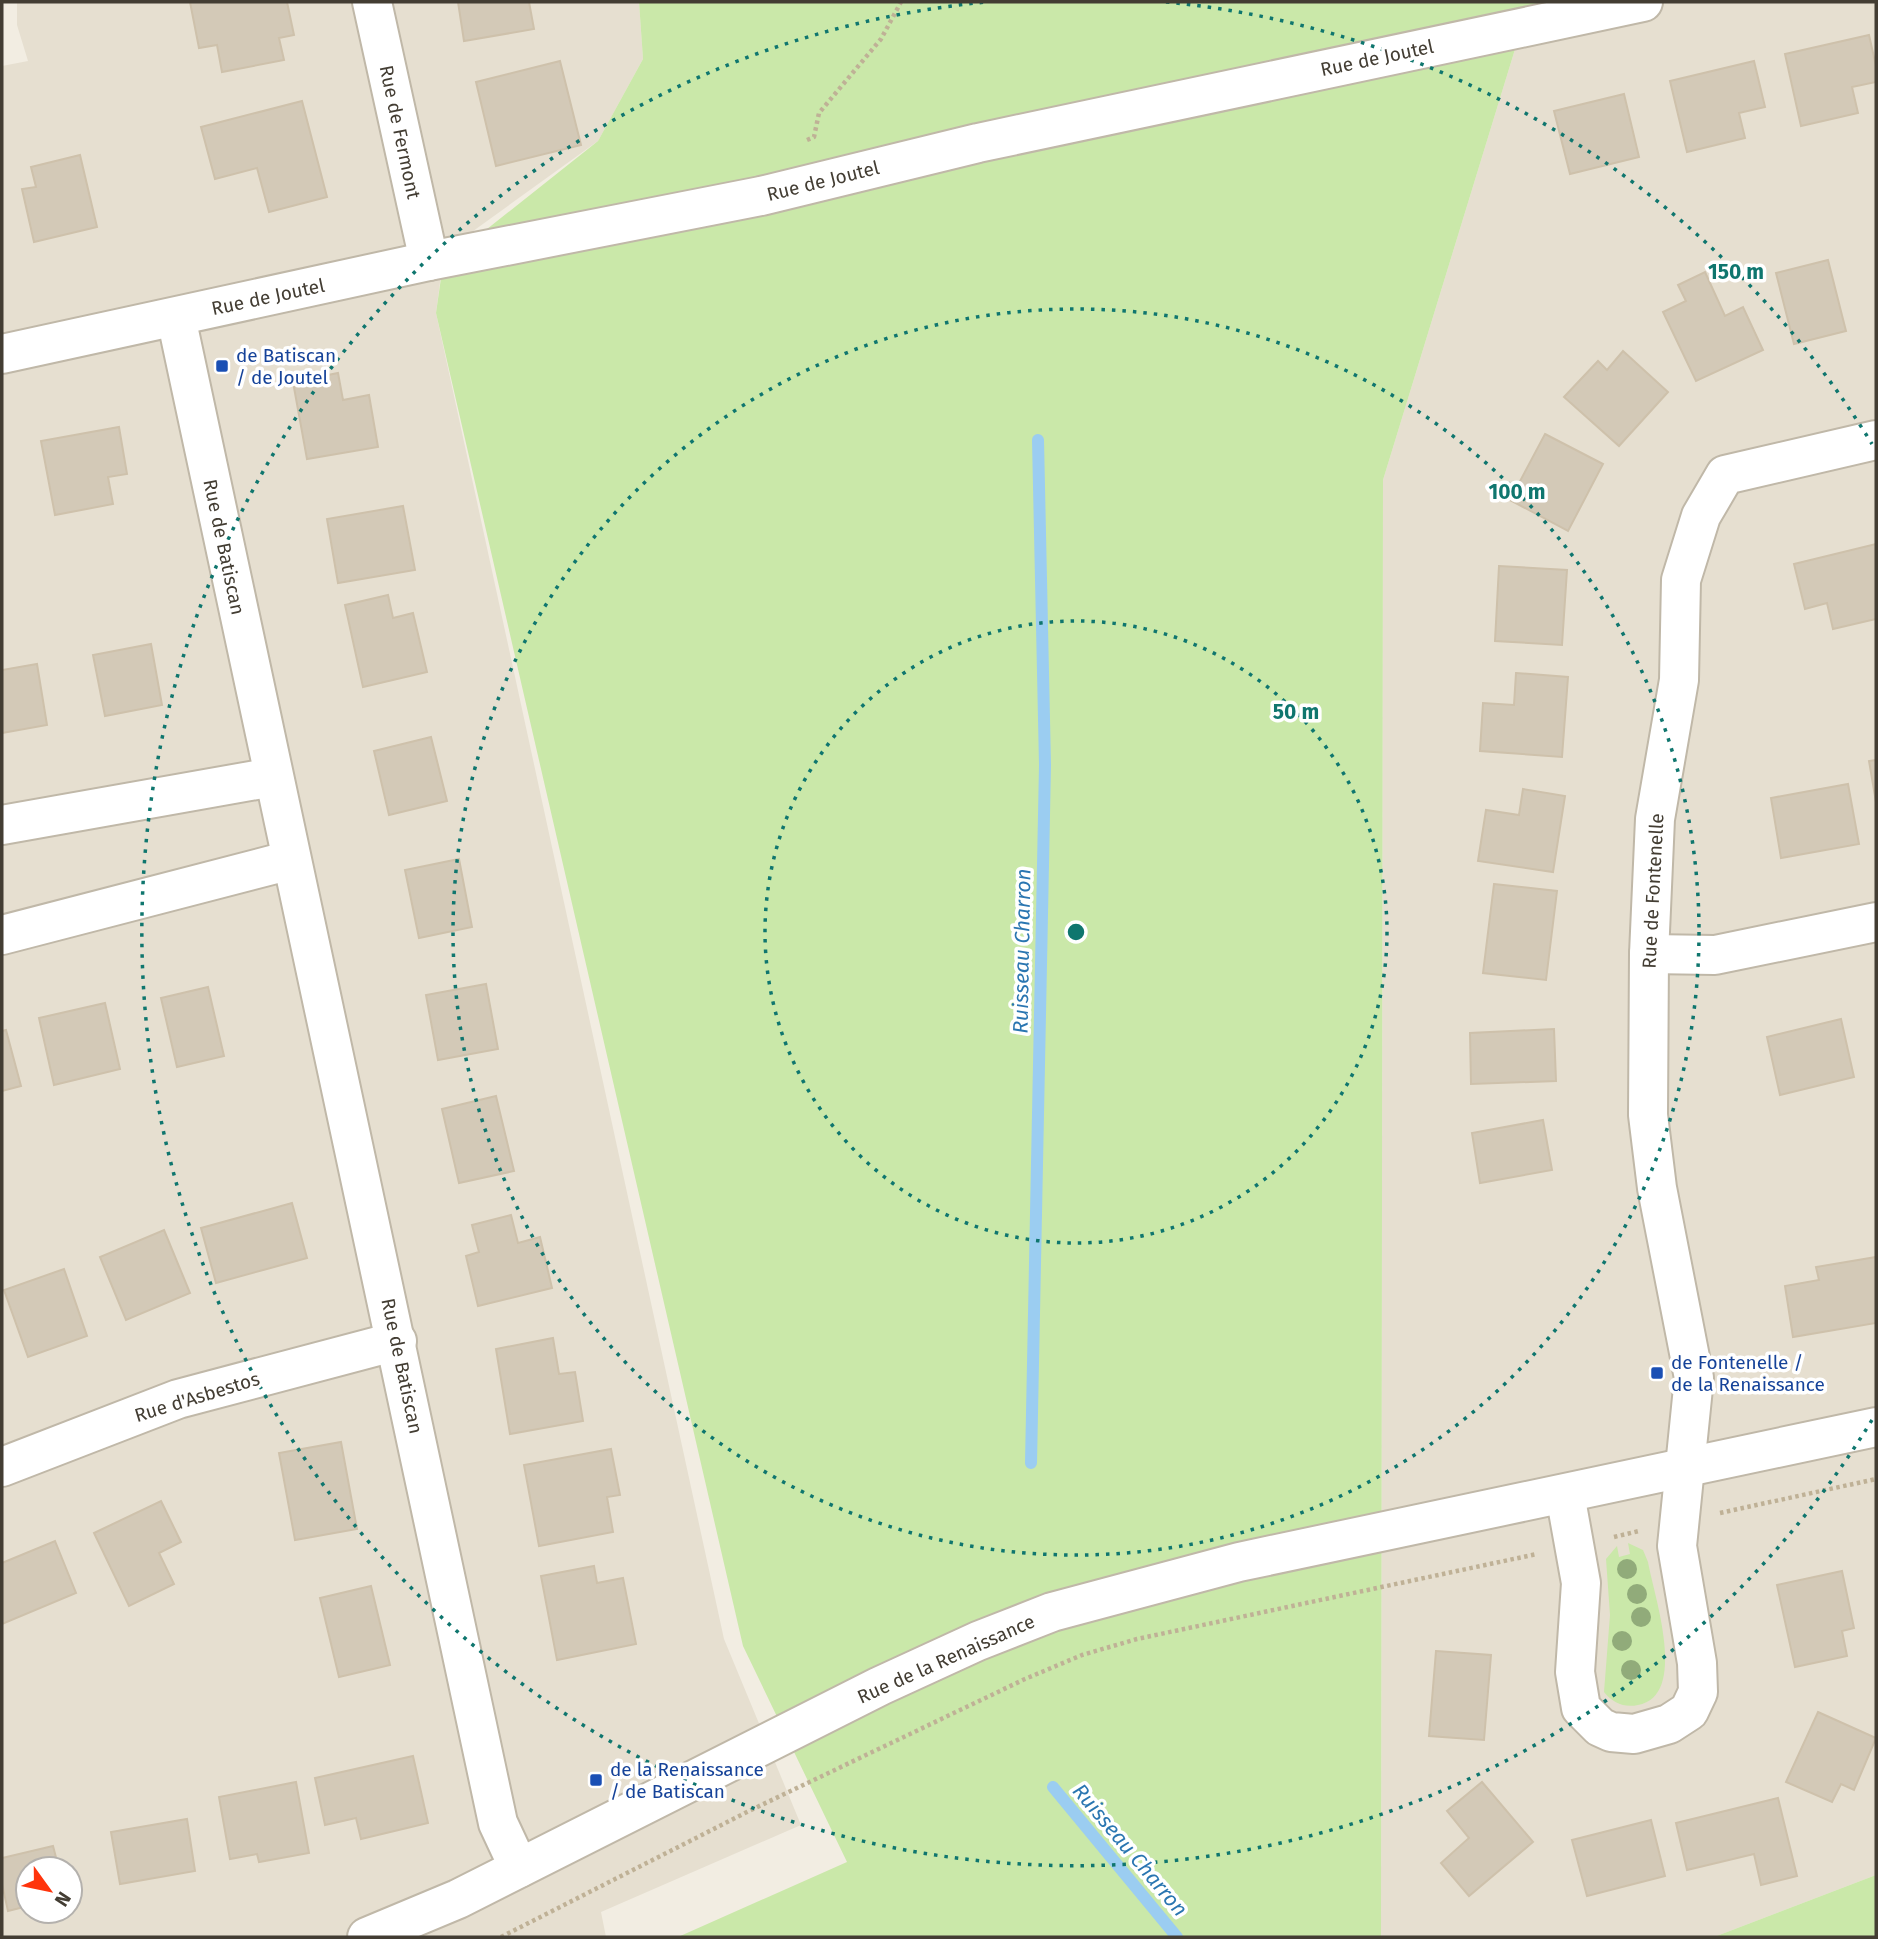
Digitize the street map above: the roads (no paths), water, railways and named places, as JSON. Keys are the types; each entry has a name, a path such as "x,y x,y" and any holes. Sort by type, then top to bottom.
{"street":[{"name":"Rue de Fermont","path":"372,2 429,261"},
{"name":"Rue de Joutel","path":"2,354 429,261 761,196 978,143 1643,2"},
{"name":"Rue de Batiscan","path":"176,317 272,777 397,1341 498,1823 519,1868"},
{"name":"Rue de Fontenelle","path":"1686,1468 1694,1378 1657,1188 1648,1115 1649,954 1655,819 1679,680 1681,580 1701,516 1725,475 1876,440"},
{"path":"2,825 272,777"},
{"path":"2,935 291,860"},
{"path":"1649,954 1715,955 1876,922"},
{"name":"Rue d'Asbestos","path":"2,1468 178,1399 397,1341"},
{"name":"Rue de la Renaissance","path":"367,1937 419,1917 880,1686 1028,1621 1126,1590 1228,1565 1876,1427"},
{"path":"1565,1494 1581,1583 1575,1672 1581,1708 1600,1727 1611,1732 1634,1734 1652,1731 1680,1719 1689,1711 1698,1692 1696,1663 1680,1578 1677,1546 1686,1468"}],"waterway":[{"name":"Ruisseau Charron","path":"1031,1463 1045,765 1038,440"},
{"name":"Ruisseau Charron","path":"1053,1787 1177,1937"}],"place":[{"name":"de Batiscan / de Joutel","path":"222,366"},
{"name":"de Fontenelle / de la Renaissance","path":"1657,1373"},
{"name":"de la Renaissance / de Batiscan","path":"596,1780"}]}
